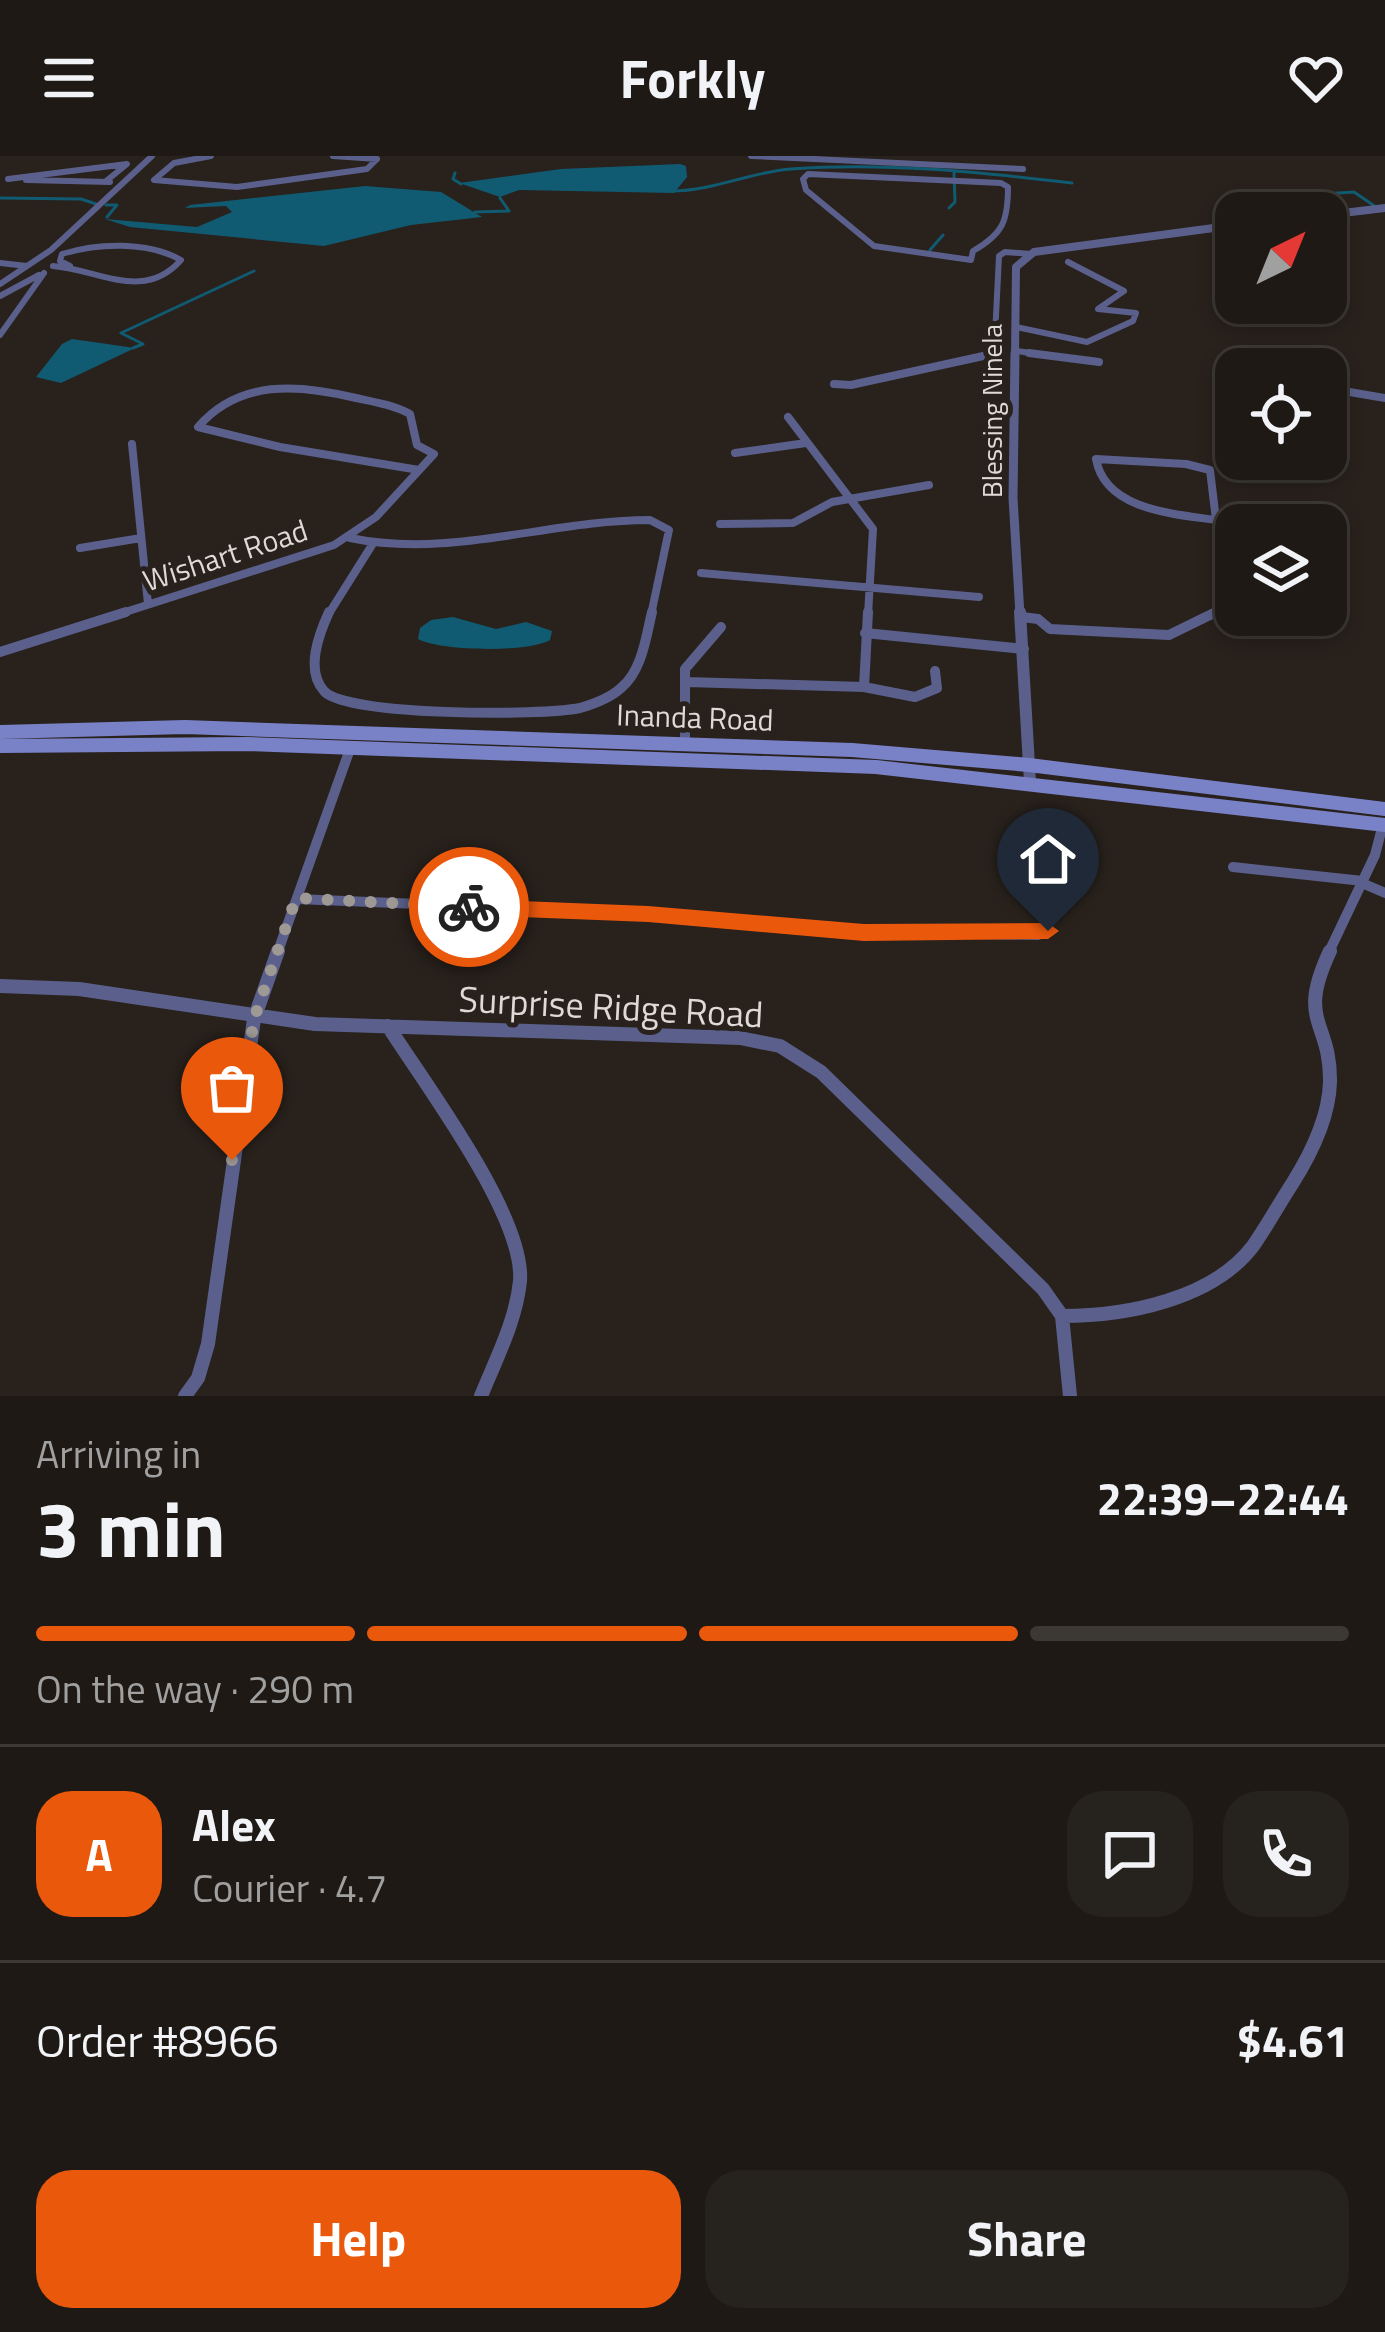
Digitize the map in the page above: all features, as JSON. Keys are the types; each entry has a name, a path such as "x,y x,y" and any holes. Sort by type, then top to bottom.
{"main road":[{"name":"Inanda Road","path":"0,732 185,727 880,752 1204,788 1384,820"},
{"name":"Inanda Road","path":"0,746 143,742 890,768 1384,820"},
{"path":"880,752 890,768"},
{"path":"1204,788 1255,800 1260,810"}],"street":[{"path":"0,284 28,266 152,156"},
{"path":"211,156 179,161 154,180 237,187 369,169 379,161 333,156"},
{"path":"751,156 1022,169"},
{"path":"105,182 127,164 7,178 125,183"},
{"path":"135,174 158,174"},
{"path":"971,260 973,251 1005,232 1008,187 823,174 803,179 806,190 874,247 926,256 971,260 1000,262"},
{"path":"1347,212 1385,208"},
{"path":"834,384 851,385 997,355 1002,252 1031,254 1058,246 1215,227"},
{"path":"0,263 51,268 70,266 111,283 131,284 158,278 177,268 181,260 167,251 90,247 66,252 51,268 0,335"},
{"name":"Blessing Ninela","path":"1030,782 1013,498 1016,267 1031,254"},
{"path":"1016,327 1087,342 1133,322 1136,313 1099,309 1124,291 1068,262"},
{"path":"0,296 51,268"},
{"path":"1017,351 1099,362"},
{"name":"Wishart Road","path":"0,652 350,538 369,524 434,454 414,440 412,421 403,410 308,387 241,394 197,425 262,444 419,470"},
{"path":"1347,392 1385,398"},
{"path":"788,417 873,529 864,687"},
{"path":"735,453 806,443"},
{"path":"132,444 148,604"},
{"path":"1096,459 1204,468 1215,483 1216,520 1130,501 1102,478 1096,459"},
{"path":"720,524 793,523 832,502 929,485"},
{"path":"350,538 372,545 422,545 626,520 650,520 669,530 634,675 616,693 591,705 546,710 340,703 321,689 313,654 342,583 372,545"},
{"path":"80,548 141,538"},
{"path":"701,573 979,597"},
{"path":"1022,617 1050,629 1168,635 1215,612"},
{"path":"686,744 685,669 721,627"},
{"path":"866,633 1024,649"},
{"path":"687,682 864,687 924,697 937,688 935,671"},
{"path":"185,1396 198,1378 208,1344 254,1019 350,748"},
{"path":"1070,1396 1062,1316 1127,1315 1156,1307 1235,1265 1252,1247 1323,1127 1330,1077 1313,1010 1313,986 1362,882 1384,820"},
{"path":"1233,867 1362,882 1385,893"},
{"path":"296,898 589,911 864,932 1010,934 1048,931 1046,898"},
{"name":"Surprise Ridge Road","path":"0,986 65,986 254,1019 740,1038 782,1044 799,1052 832,1082 1023,1267 1062,1316"},
{"path":"388,1026 500,1212 520,1259 514,1306 481,1396"}],"water":[{"path":"686,166 687,177 674,193 519,190 500,197 459,183 561,169"},
{"path":"365,186 441,192 482,217 411,225 324,246 130,227 105,219 197,227 232,212 226,206 185,208 190,205"},
{"path":"72,339 135,348 61,383 36,377 62,344"},
{"path":"453,617 496,629 526,622 552,631 550,640 504,649 445,646 418,639 420,628 431,620"}],"waterway":[{"path":"672,191 776,171 826,167 932,169 1072,183"},
{"path":"455,173 453,179 461,184"},
{"path":"949,208 955,202 954,173"},
{"path":"1347,192 1376,207"},
{"path":"0,198 81,199 96,204"},
{"path":"475,212 509,211 500,198"},
{"path":"106,205 117,205 107,217"},
{"path":"930,250 943,235"},
{"path":"133,348 143,344 121,333 254,271"}],"way so far":[{"path":"232,1160 254,1019 296,898 469,907"}],"route":[{"path":"469,907 648,914 864,932 1048,931"}]}
